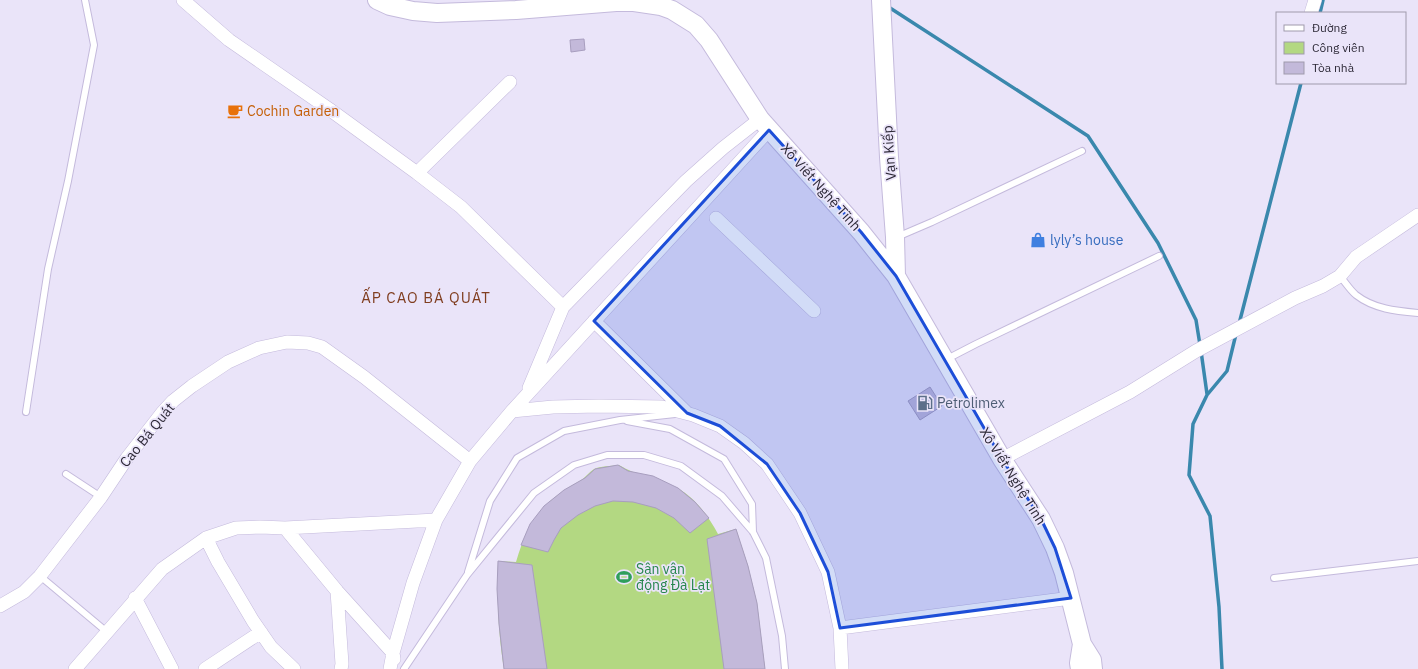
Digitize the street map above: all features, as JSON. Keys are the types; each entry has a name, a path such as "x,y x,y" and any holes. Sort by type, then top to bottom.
{"main road":[{"name":"Xô Viết Nghệ Tĩnh","path":"376,0 390,6 413,11 437,13 516,10 616,2 645,2 661,6 678,13 696,25 709,40 764,124 861,232 896,276 1002,459 1041,520 1055,548 1064,573 1082,644 1092,660 1094,669"},
{"name":"Vạn Kiếp","path":"881,0 896,276"},
{"name":"Xô Viết Nghệ Tĩnh","path":"1080,669 1082,644"}],"street":[{"path":"183,0 229,40 329,109 461,207 563,307"},
{"path":"1311,12 1315,0"},
{"path":"417,173 510,82"},
{"path":"525,397 563,307 686,181 723,148 764,124"},
{"path":"390,669 393,653 413,583 436,520 470,461 512,411 594,321 764,124"},
{"path":"1002,459 1130,392 1196,351 1340,276 1356,256 1418,215"},
{"path":"716,218 814,311"},
{"path":"594,321 687,413"},
{"name":"Cao Bá Quát","path":"0,606 24,592 40,576 101,497 127,458 173,401 192,386 228,362 259,348 287,342 308,344 322,348 334,355 410,412 470,461"},
{"path":"512,411 553,407 662,407 687,413 720,426 744,443 767,464 800,513 828,572 840,628 842,669"},
{"path":"75,669 135,598 162,569 206,538 236,528 285,528 436,520"},
{"path":"285,528 337,591 393,653 395,669"},
{"path":"206,538 218,562 271,647 294,669"},
{"path":"337,591 342,664 341,669"},
{"path":"135,598 172,669"},
{"path":"840,628 1071,598"},
{"path":"205,669 261,632"}],"lane":[{"path":"26,412 48,269 68,180 94,45 85,0"},
{"path":"895,238 1082,151"},
{"path":"944,361 976,344 1159,256"},
{"path":"1340,276 1356,295 1368,303 1389,310 1418,313"},
{"path":"467,575 490,501 517,458 564,431 620,420 687,413"},
{"path":"620,420 670,429 724,459 752,504 753,532"},
{"path":"404,669 467,575 534,494 574,465 607,455 644,455 681,466 722,496 753,532 766,558 782,636 785,669"},
{"path":"66,474 101,497"},
{"path":"1274,578 1418,561"},
{"path":"40,576 107,632"}],"highlighted area":[{"path":"769,130 861,232 896,276 1002,459 1041,519 1055,548 1071,598 840,628 828,572 800,513 767,464 720,426 687,413 594,321"}],"green space":[{"name":"Sân vận động Đà Lạt","path":"619,465 684,492 701,508 718,534 736,529 748,566 757,603 765,669 504,669 498,615 498,561 516,562 526,535 538,514 556,497 582,480 594,469"}],"building":[{"path":"584,39 585,50 571,52 570,40"},
{"name":"Petrolimex","path":"930,387 942,406 920,420 908,401"},
{"path":"618,465 628,471 653,476 678,488 695,502 709,518 690,533 674,518 656,508 633,502 613,501 595,506 578,515 561,528 548,552 521,545 530,524 544,506 564,490 585,478 595,469"},
{"path":"736,529 748,566 757,603 765,669 724,669 707,539"},
{"path":"498,561 532,565 547,669 504,669 497,589"}],"waterway":[{"path":"1320,12 1323,0"},
{"path":"887,6 1088,136 1158,243 1196,320 1200,345"},
{"path":"1239,324 1301,84"},
{"path":"1222,669 1219,607 1210,516 1189,475 1193,424 1207,395 1227,371 1236,334"},
{"path":"1201,351 1207,394"}],"place":[{"name":"Cochin Garden","path":"235,111"},
{"name":"lyly’s house","path":"1038,240"},
{"name":"Petrolimex","path":"925,403"},
{"name":"Sân vận động Đà Lạt","path":"624,577"}],"district":[{"name":"ẤP CAO BÁ QUÁT","path":"426,297"}]}
